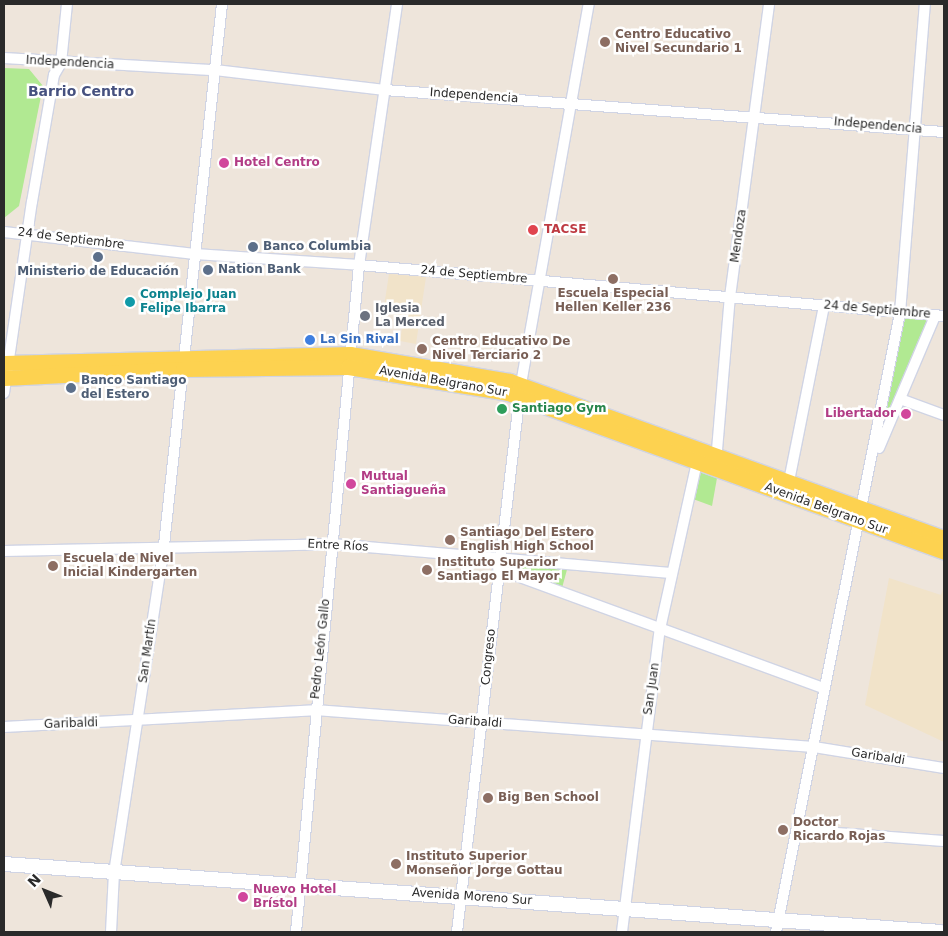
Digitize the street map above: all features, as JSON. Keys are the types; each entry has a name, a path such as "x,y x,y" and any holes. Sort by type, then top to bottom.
{"main road":[{"name":"Avenida Belgrano Sur","path":"6,370 184,362 349,360 521,390 861,515 944,538"},
{"name":"Avenida Belgrano Sur","path":"716,462 789,481 944,552"}],"street":[{"path":"4,393 27,234 54,75 61,63 67,4"},
{"name":"San Martín","path":"111,932 114,872 164,545 222,4"},
{"name":"Pedro León Gallo","path":"296,932 315,710 359,265 397,4"},
{"name":"Congreso","path":"456,932 521,390 573,104 589,4"},
{"name":"Mendoza","path":"716,462 730,297 756,115 769,4"},
{"path":"778,926 900,312 925,4"},
{"name":"Independencia","path":"4,58 61,63 215,70 385,90 756,115 944,132"},
{"name":"24 de Septiembre","path":"4,232 194,254 359,265 940,316"},
{"path":"789,481 824,306"},
{"path":"871,465 940,316"},
{"path":"900,399 944,415"},
{"name":"San Juan","path":"622,932 660,629 698,455"},
{"name":"Entre Ríos","path":"4,550 164,545 332,544 500,564 671,573"},
{"path":"500,564 660,629 824,688"},
{"name":"Garibaldi","path":"4,727 315,710 814,747 944,768"},
{"path":"797,830 944,840"},
{"name":"Avenida Moreno Sur","path":"4,864 300,887 461,896 778,926 941,932"}],"shaded area":[{"path":"389,274 426,277 416,344 400,341 404,316 383,313"},
{"path":"889,578 941,595 944,586 944,742 865,705"}],"green space":[{"path":"4,68 29,69 43,86 19,206 4,218"},
{"path":"902,317 929,320 882,434 879,433"},
{"path":"700,470 717,478 712,506 693,499"},
{"path":"508,561 568,566 562,588 507,565"}],"place":[{"name":"Centro Educativo Nivel Secundario 1","path":"605,42"},
{"name":"Hotel Centro","path":"224,163"},
{"name":"TACSE","path":"533,230"},
{"name":"Banco Columbia","path":"253,247"},
{"name":"Ministerio de Educación","path":"98,257"},
{"name":"Nation Bank","path":"208,270"},
{"name":"Escuela Especial Hellen Keller 236","path":"613,279"},
{"name":"Complejo Juan Felipe Ibarra","path":"130,302"},
{"name":"Iglesia La Merced","path":"365,316"},
{"name":"La Sin Rival","path":"310,340"},
{"name":"Centro Educativo De Nivel Terciario 2","path":"422,349"},
{"name":"Banco Santiago del Estero","path":"71,388"},
{"name":"Santiago Gym","path":"502,409"},
{"name":"Libertador","path":"906,414"},
{"name":"Mutual Santiagueña","path":"351,484"},
{"name":"Santiago Del Estero English High School","path":"450,540"},
{"name":"Escuela de Nivel Inicial Kindergarten","path":"53,566"},
{"name":"Instituto Superior Santiago El Mayor","path":"427,570"},
{"name":"Big Ben School","path":"488,798"},
{"name":"Doctor Ricardo Rojas","path":"783,830"},
{"name":"Instituto Superior Monseñor Jorge Gottau","path":"396,864"},
{"name":"Nuevo Hotel Brístol","path":"243,897"}],"district":[{"name":"Barrio Centro","path":"81,91"}]}
